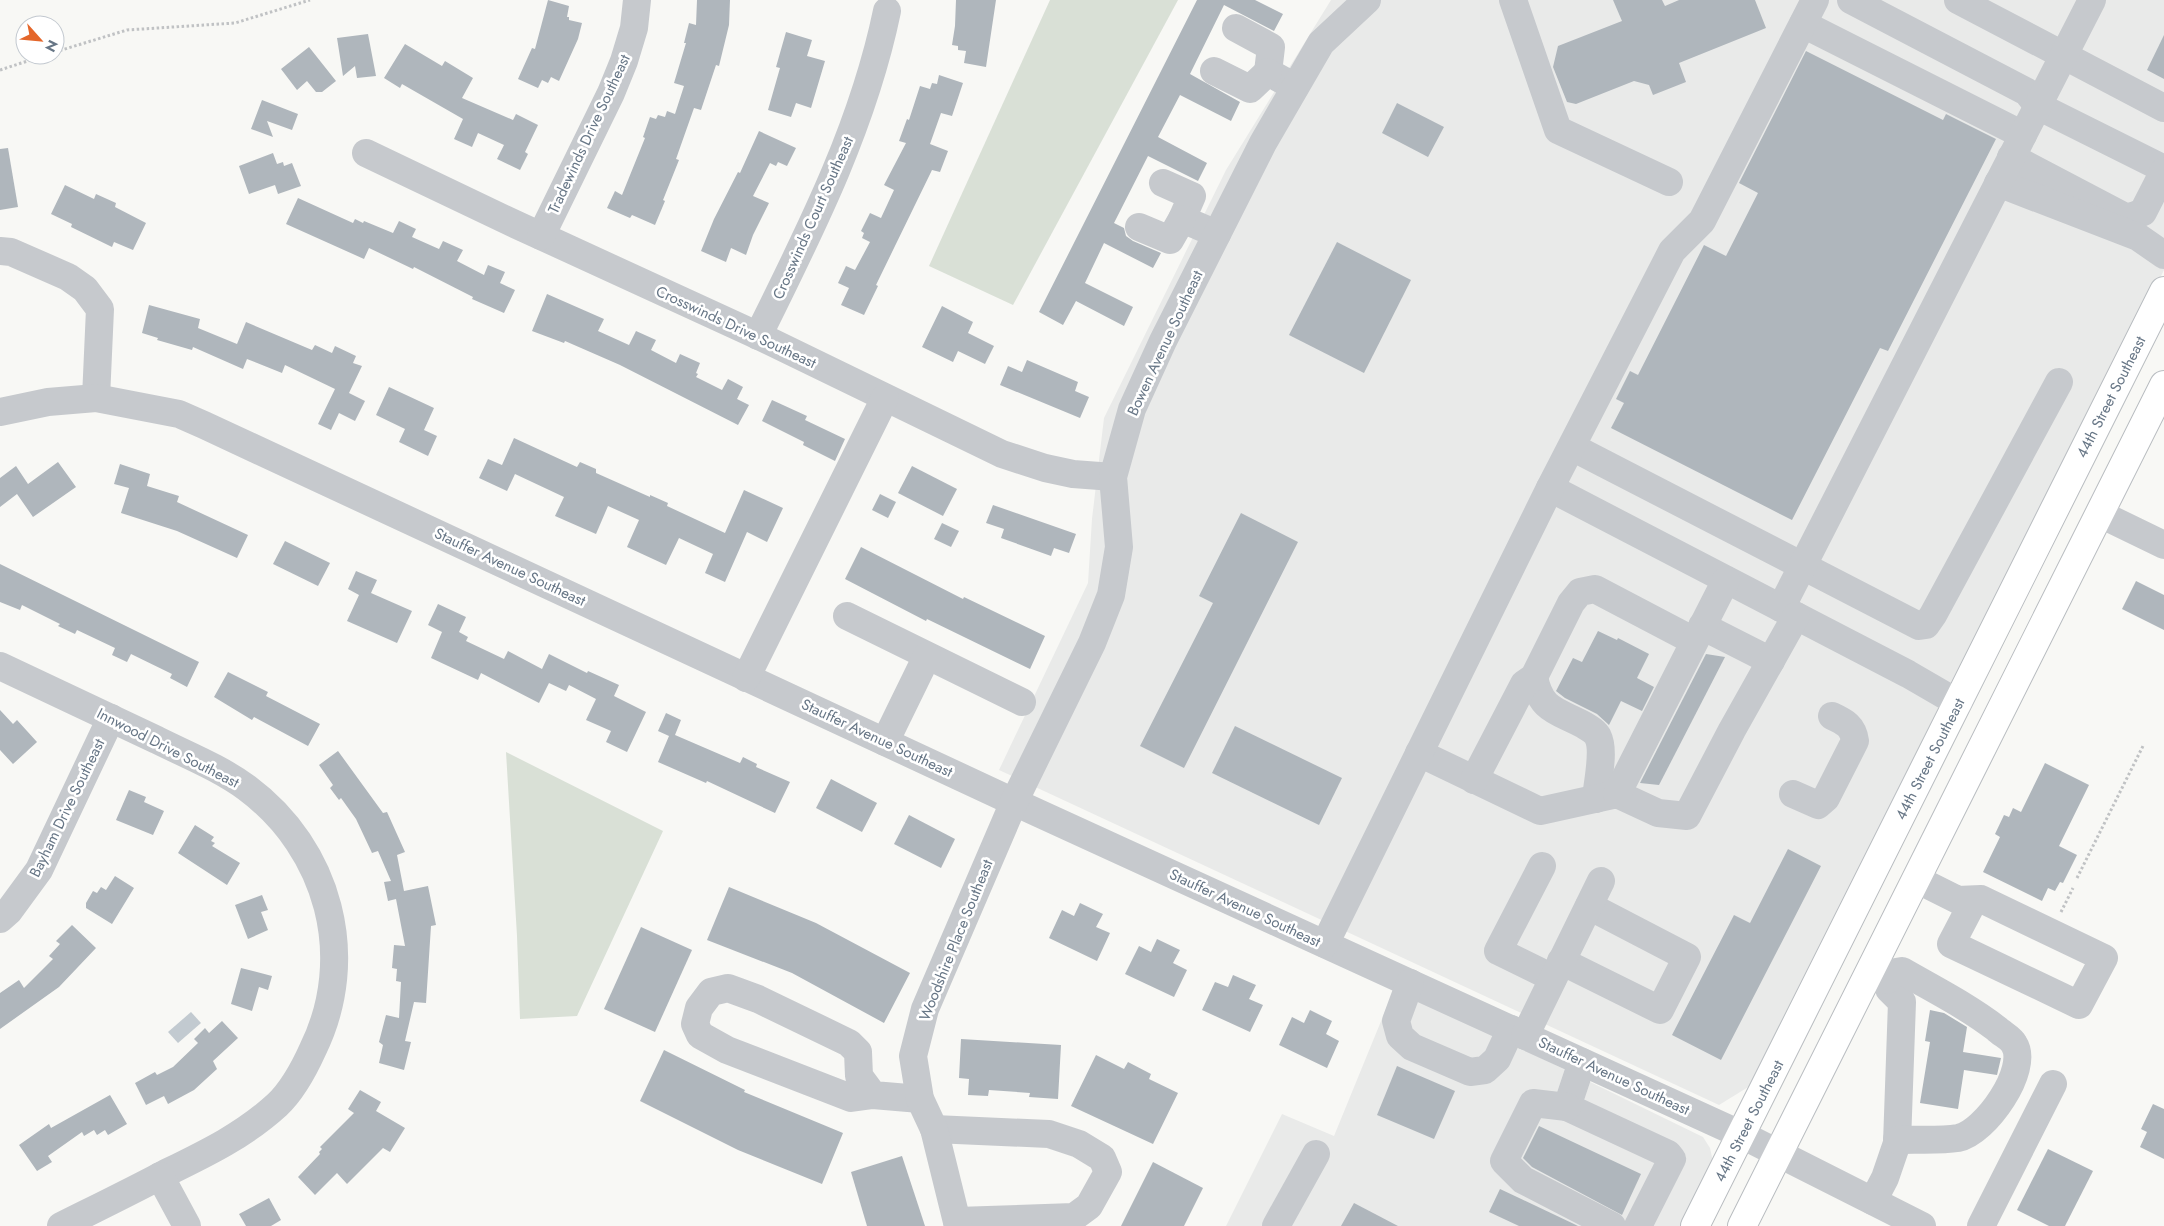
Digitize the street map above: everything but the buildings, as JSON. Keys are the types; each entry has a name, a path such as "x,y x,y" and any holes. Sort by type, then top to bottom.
{"main road":[{"name":"44th Street Southeast","path":"1695,1226 2164,291"},
{"path":"1742,1226 1778,1154 1878,976 1916,879 2164,385"},
{"path":"2088,443 2086,483 2100,514"},
{"path":"1933,848 1931,825 1971,748 1973,732 1968,714 1958,703"}],"street":[{"name":"Tradewinds Drive Southeast","path":"541,236 624,61 634,28 637,0"},
{"name":"Bowen Avenue Southeast","path":"1014,802 1092,643 1111,595 1119,547 1113,477 1132,409 1163,342 1263,143 1295,87 1321,43 1367,0"},
{"path":"1325,944 1550,488 1672,251 1702,221 1815,0"},
{"path":"1851,0 2027,92 2038,106 2164,170 2142,212 2141,230"},
{"path":"1958,0 2164,108"},
{"path":"1419,753 1540,812 1607,796 1658,813 1686,816 1771,661 1802,566 2092,0"},
{"path":"1519,1 1558,130 1669,182"},
{"name":"Crosswinds Court Southeast","path":"758,336 842,158 867,87 887,11"},
{"path":"1803,24 2017,146 2123,216 2141,230 2164,255"},
{"path":"1214,71 1250,89 1268,72 1271,47 1236,28"},
{"path":"1268,72 1295,87"},
{"name":"Crosswinds Drive Southeast","path":"366,153 758,336 1002,454 1045,468 1073,474 1113,477"},
{"path":"1140,227 1170,240 1182,219 1192,196 1163,183"},
{"path":"1998,183 2141,230"},
{"path":"1182,219 1217,234"},
{"path":"0,251 11,252 68,277 85,289 100,309 96,398"},
{"path":"1572,447 1919,626 1926,625 1933,615 2059,382"},
{"name":"Stauffer Avenue Southeast","path":"0,412 48,402 96,398 178,414 204,425 1014,802 1742,1135 1922,1226"},
{"path":"746,678 885,398"},
{"path":"1550,488 1958,703"},
{"path":"2100,514 2164,545"},
{"path":"1607,796 1698,634 1726,580"},
{"path":"1474,780 1524,684 1534,677 1572,603 1580,592 1595,589 1698,634 1771,661"},
{"path":"847,616 1022,702"},
{"path":"885,742 927,656"},
{"name":"Innwood Drive Southeast","path":"0,666 203,762 240,784 289,828 316,870 330,912 335,950 332,993 320,1035 302,1072 278,1103 229,1142 61,1226"},
{"path":"1534,677 1539,698 1550,708 1589,728 1598,736 1607,796"},
{"path":"1793,794 1818,805 1826,798 1855,741 1854,732 1848,724 1832,716"},
{"name":"Bayham Drive Southeast","path":"0,919 39,870 111,718"},
{"name":"Woodshire Place Southeast","path":"958,1224 934,1129 920,1099 913,1056 925,1009 1014,802"},
{"path":"1542,866 1498,952 1557,970 1660,1010 1687,957 1589,906"},
{"path":"1916,879 1958,900 1982,899 2104,958 2079,1006 1951,944 1974,900"},
{"path":"1410,983 1396,1021 1400,1036 1412,1047 1470,1072 1486,1070 1518,1032 1557,970 1601,881"},
{"path":"1873,1201 1885,1178 1897,1140 1902,1002 1878,976 1902,971 1974,1012 2014,1043 2019,1055 2012,1082 1986,1120 1977,1128 1960,1138 1897,1140"},
{"path":"873,1095 858,1076 858,1052 849,1043 758,999 728,988 711,992 699,1008 694,1024 700,1035 727,1050 851,1098 873,1095 920,1099"},
{"path":"1566,1108 1582,1062"},
{"path":"1981,1226 2053,1084"},
{"path":"1612,1226 1523,1180 1504,1161 1533,1104 1566,1108 1671,1156 1670,1162 1638,1226"},
{"path":"934,1129 1049,1134 1079,1144 1102,1158 1108,1172 1089,1206 1074,1217 958,1224"},
{"path":"1276,1226 1316,1154"},
{"path":"160,1176 187,1226"}],"path":[{"path":"65,49 127,30 235,23 310,0"},
{"path":"0,70 15,65"},
{"path":"2078,878 2144,744"}],"shaded area":[{"path":"1050,0 1178,0 1013,305 929,266"},
{"path":"1331,0 2164,0 2164,270 1758,1081 1719,1105 999,770 1088,583 1092,519 1104,418 1226,170"},
{"path":"506,752 663,831 577,1016 520,1019"},
{"path":"1395,987 1703,1137 1710,1148 1713,1162 1683,1226 1226,1226 1282,1114 1334,1136"},
{"path":"191,1012 201,1023 178,1043 168,1032"}]}
